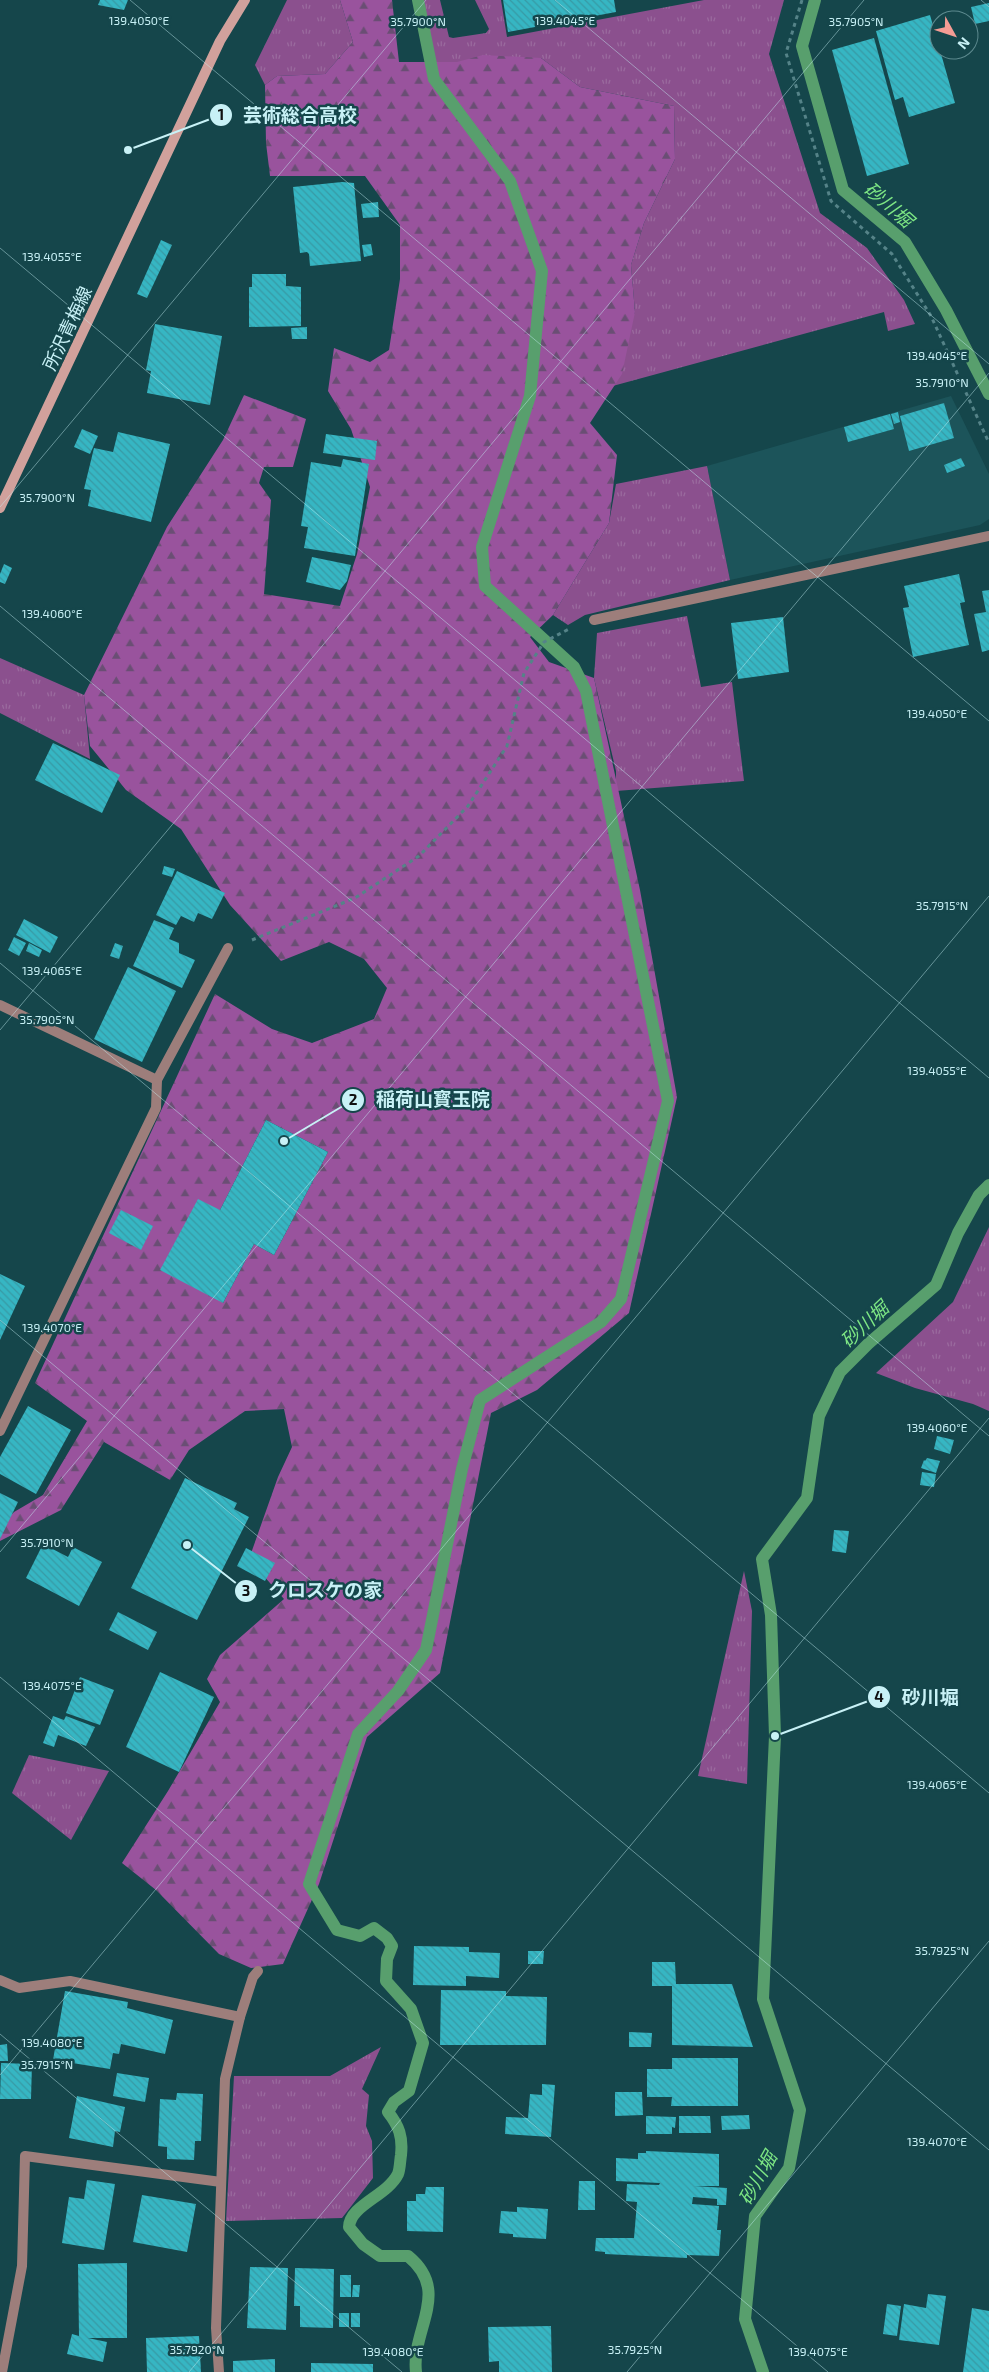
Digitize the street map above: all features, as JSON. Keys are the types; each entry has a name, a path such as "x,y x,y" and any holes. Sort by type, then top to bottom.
{"main road":[{"name":"所沢青梅線","path":"0,508 220,41 245,0"}],"street":[{"path":"594,620 989,536"},
{"path":"0,1431 156,1108 157,1080 228,948"},
{"path":"0,1005 157,1080"},
{"path":"219,2372 216,2328 225,2079 240,2017 253,1977 258,1971"},
{"path":"0,1980 19,1988 70,1981 240,2017"},
{"path":"2,2372 22,2266 25,2156 221,2182"}],"path":[{"path":"802,0 786,53 831,201 892,254 930,316 989,443"},
{"path":"228,948 280,930 355,898 419,856 468,806 507,746 524,672 545,641"}],"shaded area":[{"path":"951,396 989,474 989,519 980,525 730,580 707,466"}],"green space":[{"path":"287,0 340,0 353,42 325,74 277,76 265,85 255,65"},
{"path":"340,0 392,0 399,62 457,62 483,55 541,58 580,87 674,106 675,159 644,223 631,265 635,312 622,374 590,423 617,455 609,523 553,615 530,637 549,662 594,678 640,890 677,1097 629,1313 537,1390 491,1413 440,1673 367,1737 319,1884 283,1964 251,1968 219,1954 156,1890 122,1863 168,1791 220,1702 207,1679 220,1655 284,1599 249,1559 278,1477 292,1447 284,1409 245,1411 189,1450 170,1480 104,1442 61,1510 0,1541 0,1527 14,1512 43,1495 87,1421 35,1383 215,994 272,1029 312,1043 374,1019 387,988 364,959 329,942 281,961 230,905 181,829 126,790 90,746 84,695 167,527 223,440 244,395 306,419 293,467 264,467 259,483 271,500 264,594 340,606 357,554 370,487 351,429 328,391 334,348 370,362 389,350 400,279 400,225 365,176 270,176 266,143 265,85 277,76 325,74 353,42","holes":["266,1120 328,1152 274,1255 254,1244 223,1303 220,1210"]},
{"path":"417,0 440,0 449,37 453,38 486,33 489,29 475,0 501,0 507,37 704,0 784,0 769,54 820,213 867,248 904,300 915,324 888,331 884,312 598,390 635,312 631,265 644,223 675,159 674,106 580,87 541,58 437,73 428,56"},
{"path":"707,466 730,580 585,615 568,625 553,615 609,523 616,484"},
{"path":"687,616 701,687 732,682 744,781 616,791 616,771 594,678 597,633"},
{"path":"0,658 84,695 90,759 0,713"},
{"path":"989,1227 989,1411 973,1404 915,1388 876,1373 953,1302"},
{"path":"744,1571 752,1611 747,1784 698,1776"},
{"path":"29,1755 109,1771 71,1840 12,1793"},
{"path":"381,2047 362,2089 369,2095 366,2126 372,2141 373,2178 342,2218 226,2221 234,2076 330,2076"}],"building":[{"path":"100,0 128,0 124,10 98,5"},
{"path":"503,0 614,0 616,12 508,32"},
{"path":"989,3 989,21 979,23 979,10 972,10 971,7"},
{"path":"929,15 929,60 943,60 955,103 909,117 903,97 895,100 876,31"},
{"path":"874,38 909,164 867,176 832,50"},
{"path":"342,182 354,183 361,261 310,266 309,254 307,252 300,253 293,187"},
{"path":"378,202 379,217 363,218 361,204"},
{"path":"161,240 172,245 147,298 137,294"},
{"path":"371,244 373,255 364,257 362,245"},
{"path":"252,274 286,274 286,286 301,287 301,326 249,327 249,287 252,287"},
{"path":"155,324 222,336 210,405 147,393 151,371 146,370"},
{"path":"307,327 307,339 292,339 291,328"},
{"path":"944,403 954,438 909,451 900,416"},
{"path":"898,412 900,422 894,424 891,414"},
{"path":"890,414 894,429 848,442 844,427"},
{"path":"82,429 98,436 90,454 74,447"},
{"path":"118,432 170,444 151,522 88,506 91,490 84,489 94,448 113,452"},
{"path":"326,434 377,441 375,460 323,453"},
{"path":"961,458 965,466 947,473 944,465"},
{"path":"343,459 369,464 355,556 304,548 308,527 301,526 311,462 341,467"},
{"path":"312,557 351,565 347,581 340,590 306,582"},
{"path":"4,564 12,568 5,584 0,582 0,574"},
{"path":"959,574 965,602 960,603 969,645 913,657 903,608 909,607 904,586"},
{"path":"989,590 989,650 982,652 974,614 986,612 982,591"},
{"path":"783,617 789,672 738,679 731,623"},
{"path":"53,743 120,775 102,813 35,780"},
{"path":"164,866 175,869 172,877 162,874"},
{"path":"177,871 225,893 212,919 198,913 194,922 181,916 176,925 156,915"},
{"path":"24,919 58,937 50,953 16,935"},
{"path":"154,920 174,928 169,939 179,943 179,953 195,960 182,988 133,966"},
{"path":"14,937 26,943 19,956 8,950"},
{"path":"29,943 42,950 39,957 26,951"},
{"path":"115,943 123,946 119,959 110,956"},
{"path":"128,967 176,991 142,1062 94,1039"},
{"path":"266,1120 328,1152 274,1255 254,1244 223,1303 160,1270 198,1199 220,1210"},
{"path":"121,1210 153,1226 141,1250 109,1233"},
{"path":"0,1274 25,1286 0,1340"},
{"path":"28,1406 71,1430 36,1494 0,1474 0,1457"},
{"path":"937,1436 954,1440 950,1454 934,1449"},
{"path":"927,1458 940,1461 936,1473 921,1468 924,1460"},
{"path":"922,1472 936,1474 934,1487 920,1485"},
{"path":"185,1478 237,1503 234,1509 249,1517 197,1620 131,1588"},
{"path":"0,1493 18,1502 0,1539"},
{"path":"834,1530 849,1531 846,1553 832,1551"},
{"path":"43,1544 68,1557 73,1547 102,1562 79,1606 26,1578"},
{"path":"246,1548 275,1563 265,1581 237,1566"},
{"path":"118,1612 157,1632 148,1650 109,1630"},
{"path":"160,1672 214,1697 179,1772 126,1747"},
{"path":"80,1677 114,1690 100,1725 66,1713"},
{"path":"53,1716 64,1720 66,1716 95,1727 86,1746 58,1735 54,1747 43,1743"},
{"path":"414,1946 469,1947 469,1952 500,1953 499,1978 466,1976 466,1986 413,1985"},
{"path":"528,1951 544,1951 543,1964 528,1964"},
{"path":"652,1962 675,1962 676,1984 732,1984 753,2047 672,2045 672,1986 652,1986"},
{"path":"441,1990 506,1991 506,1996 547,1997 546,2045 440,2045"},
{"path":"65,1991 128,2002 127,2008 173,2020 165,2054 121,2044 119,2054 113,2053 110,2069 53,2060"},
{"path":"629,2032 652,2033 651,2047 629,2047"},
{"path":"7,2044 8,2061 0,2061 0,2045"},
{"path":"672,2058 738,2058 738,2106 671,2106 672,2097 647,2097 647,2069 672,2069"},
{"path":"1,2063 32,2064 31,2099 0,2099"},
{"path":"117,2073 149,2078 145,2102 113,2096"},
{"path":"542,2084 555,2085 551,2137 505,2134 506,2117 528,2118 530,2094 542,2095"},
{"path":"615,2092 642,2092 643,2115 615,2116"},
{"path":"177,2093 203,2094 201,2141 195,2141 194,2160 167,2159 167,2147 158,2146 160,2099 176,2100"},
{"path":"77,2096 125,2107 120,2132 115,2131 113,2147 69,2138"},
{"path":"749,2115 750,2129 722,2130 721,2116"},
{"path":"646,2116 676,2117 675,2128 672,2127 672,2134 646,2134"},
{"path":"679,2116 710,2116 711,2133 679,2133"},
{"path":"646,2151 719,2154 719,2186 694,2186 727,2188 726,2205 717,2205 717,2199 693,2197 692,2204 719,2206 717,2230 721,2230 719,2256 687,2255 687,2258 605,2254 605,2252 595,2251 596,2238 634,2238 637,2202 626,2201 627,2184 659,2185 660,2183 616,2181 616,2158 638,2159 638,2153 646,2153"},
{"path":"87,2180 115,2184 104,2250 62,2243 69,2197 84,2199"},
{"path":"579,2181 595,2181 595,2210 578,2210"},
{"path":"426,2187 444,2187 443,2232 407,2231 407,2201 416,2201 416,2194 425,2194"},
{"path":"142,2195 196,2204 187,2252 133,2242"},
{"path":"517,2207 548,2209 546,2239 513,2237 513,2234 499,2233 501,2211 517,2212"},
{"path":"127,2263 127,2338 88,2338 107,2342 103,2362 67,2354 72,2334 79,2336 78,2264"},
{"path":"250,2267 288,2268 286,2330 247,2328"},
{"path":"295,2268 334,2269 333,2328 300,2327 300,2306 294,2306"},
{"path":"340,2275 351,2275 351,2297 340,2297"},
{"path":"353,2285 360,2285 359,2297 352,2297"},
{"path":"928,2294 946,2296 939,2345 899,2340 904,2304 926,2308"},
{"path":"887,2304 901,2306 897,2336 883,2334"},
{"path":"972,2308 989,2311 989,2372 963,2372"},
{"path":"339,2313 349,2313 349,2327 339,2327"},
{"path":"351,2313 360,2313 360,2327 351,2327"},
{"path":"551,2326 552,2372 499,2372 499,2361 489,2362 488,2327"},
{"path":"199,2336 201,2372 147,2372 146,2338"},
{"path":"275,2359 275,2372 233,2372 233,2361"},
{"path":"311,2363 373,2364 373,2372 311,2372"}],"waterway":[{"path":"416,2372 416,2356 429,2297 427,2283 421,2270 408,2256 380,2256 363,2244 349,2227 351,2219 362,2206 393,2182 398,2174 401,2137 395,2122 388,2112 394,2102 409,2091 423,2043 411,2009 386,1981 387,1959 392,1946 387,1938 374,1928 360,1936 337,1930 309,1884 358,1734 398,1691 426,1650 462,1469 480,1400 601,1322 621,1299 668,1101 586,691 574,667 485,586 482,547 530,396 542,271 510,181 434,79 418,0"},
{"name":"砂川堀","path":"815,0 802,46 843,190 905,242 946,310 989,394"},
{"name":"砂川堀","path":"763,2372 745,2319 755,2216 789,2168 800,2110 763,1999 775,1736 771,1615 762,1559 807,1498 819,1416 840,1372 868,1344 936,1285 958,1233 979,1195 989,1185"}],"place":[{"name":"芸術総合高校","path":"128,150"},
{"name":"稲荷山寳玉院","path":"284,1141"},
{"name":"クロスケの家","path":"187,1545"},
{"name":"砂川堀","path":"775,1736"}]}
